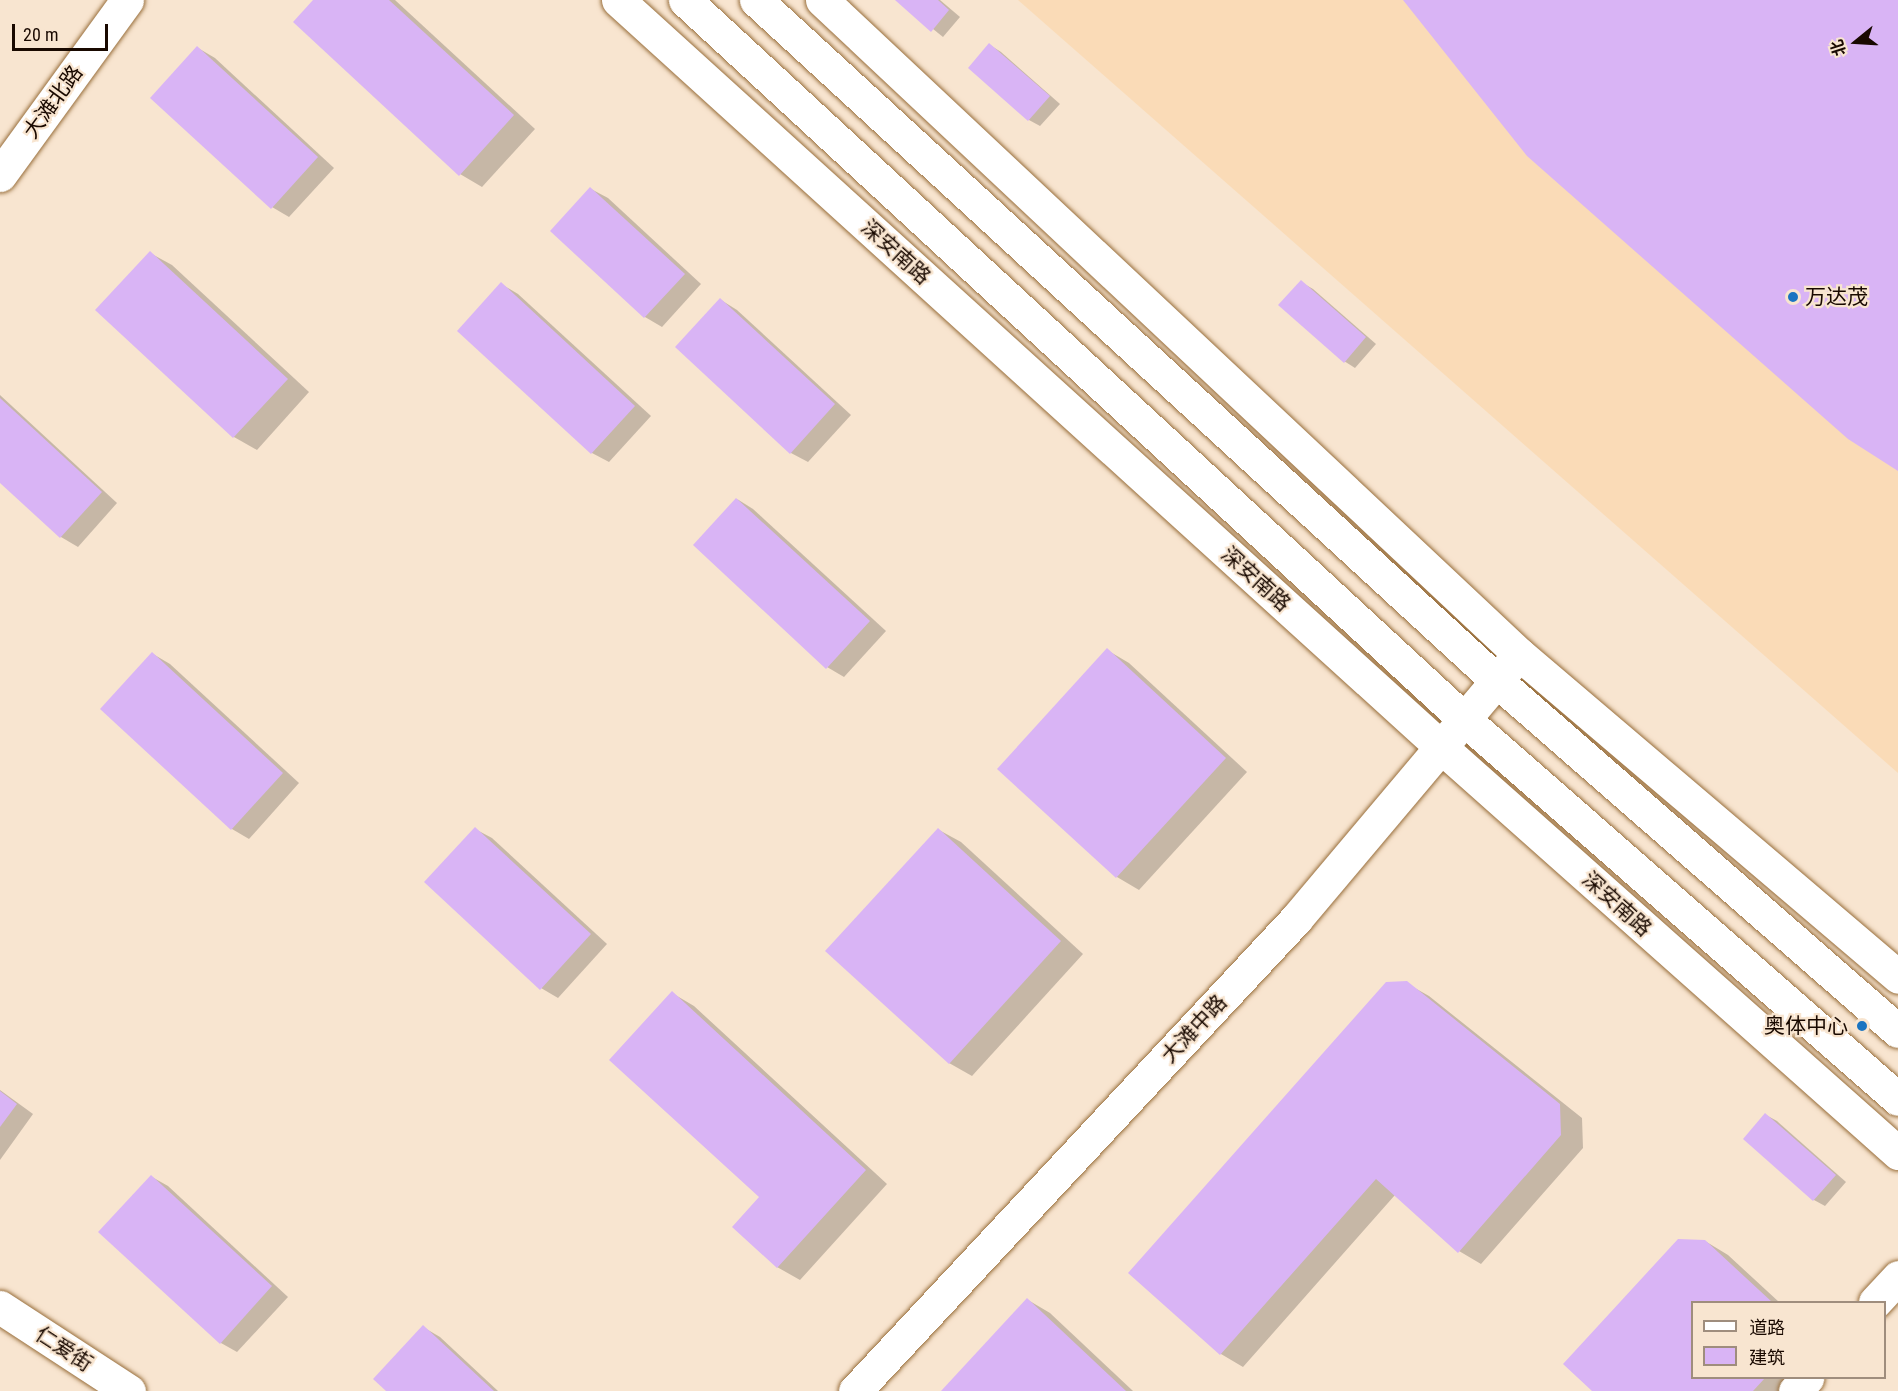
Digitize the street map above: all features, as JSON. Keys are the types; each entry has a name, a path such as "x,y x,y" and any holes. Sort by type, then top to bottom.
{"street":[{"name":"大滩北路","path":"0,175 128,0"},
{"name":"深安南路","path":"618,0 1442,748 1898,1153"},
{"name":"深安南路","path":"685,0 1465,720 1898,1099"},
{"path":"756,0 1497,681 1898,1031"},
{"path":"822,0 1519,654 1898,977"},
{"name":"大滩中路","path":"855,1391 1296,920 1519,654"},
{"path":"1876,1301 1898,1277"},
{"name":"仁爱街","path":"0,1307 129,1391"},
{"path":"1795,1391 1805,1379"}],"shaded area":[{"path":"1018,0 1898,0 1898,773"}],"building":[{"path":"313,0 389,0 514,115 459,176 293,22"},
{"path":"895,0 938,0 949,10 931,32"},
{"name":"万达茂","path":"1403,0 1898,0 1898,471 1848,439 1527,156"},
{"path":"989,43 1050,96 1028,121 968,68"},
{"path":"197,46 318,157 271,209 150,98"},
{"path":"590,187 685,274 644,318 550,231"},
{"path":"150,251 288,379 233,438 95,310"},
{"path":"1301,280 1366,337 1344,363 1278,305"},
{"path":"501,282 635,406 591,454 457,331"},
{"path":"720,298 835,404 790,454 675,347"},
{"path":"0,398 102,492 60,538 0,483"},
{"path":"736,498 870,621 826,669 693,545"},
{"path":"1107,648 1226,758 1116,878 997,769"},
{"path":"152,652 283,773 231,830 100,709"},
{"path":"475,827 591,934 540,990 424,882"},
{"path":"938,828 1061,941 949,1064 825,951"},
{"path":"1407,981 1560,1104 1561,1135 1458,1253 1376,1179 1220,1355 1128,1273 1386,982"},
{"path":"672,991 866,1170 777,1268 732,1227 759,1197 609,1060"},
{"path":"0,1091 17,1104 0,1127"},
{"path":"1765,1113 1836,1175 1813,1201 1743,1139"},
{"path":"151,1175 272,1286 220,1344 98,1232"},
{"path":"1678,1239 1705,1240 1771,1301 1691,1301 1691,1379 1764,1379 1753,1391 1592,1391 1563,1364"},
{"path":"1027,1298 1126,1391 941,1391"},
{"path":"423,1325 494,1391 386,1391 373,1379"}],"place":[{"name":"万达茂","path":"1793,297"},
{"name":"奥体中心","path":"1862,1026"}]}
